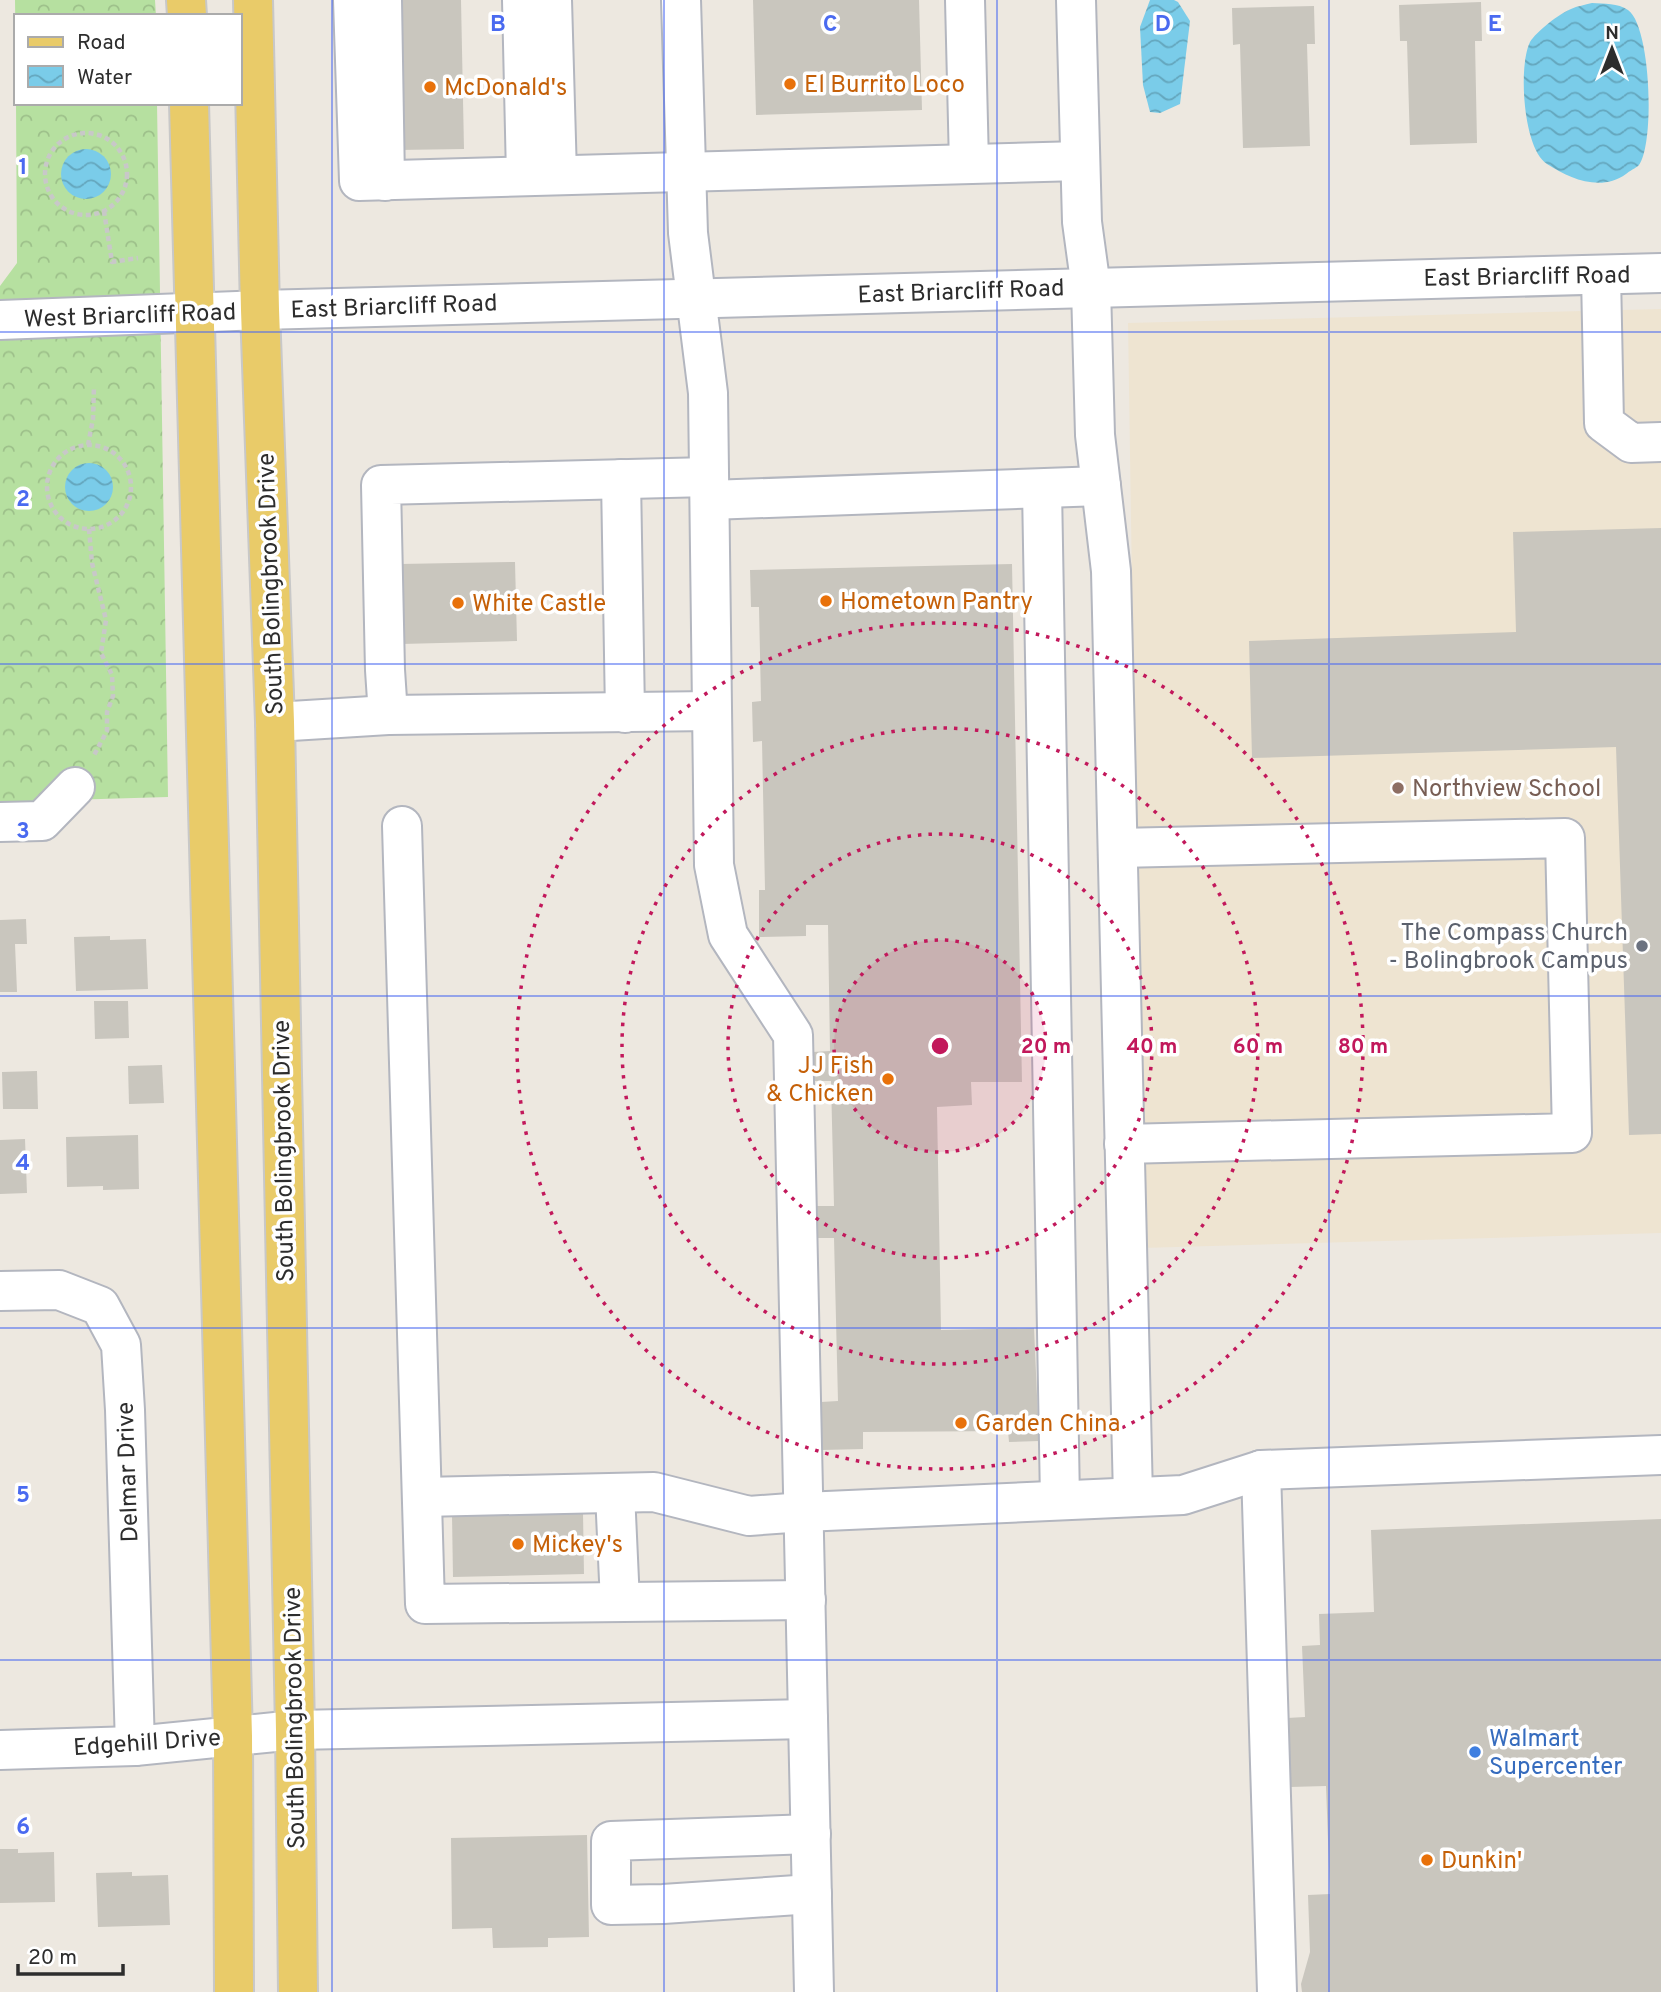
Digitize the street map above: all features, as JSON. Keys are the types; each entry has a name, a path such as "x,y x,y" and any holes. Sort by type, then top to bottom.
{"main road":[{"name":"South Bolingbrook Drive","path":"253,0 260,310 275,722 298,1992"},
{"path":"189,105 233,1736 234,1992"}],"street":[{"path":"353,0 359,181 1080,161"},
{"path":"382,0 385,181"},
{"path":"681,0 688,233 708,393 714,865 728,935 793,1035 814,1992"},
{"path":"965,0 969,164"},
{"path":"1076,0 1082,222 1091,288 1095,435 1111,571 1133,1497"},
{"path":"526,4 542,176"},
{"name":"East Briarcliff Road","path":"260,310 1661,273"},
{"path":"1601,275 1604,423 1631,443 1661,442"},
{"name":"West Briarcliff Road","path":"0,320 260,310"},
{"path":"388,715 384,670 381,485 621,479 709,489 1042,489 1101,486"},
{"path":"621,479 625,713"},
{"path":"1042,489 1060,1500"},
{"path":"275,722 388,715 712,711"},
{"path":"0,822 42,821 75,787"},
{"path":"402,826 425,1604 806,1600"},
{"path":"1118,848 1565,838 1572,1133 1124,1144"},
{"name":"Delmar Drive","path":"0,1291 59,1290 100,1306 121,1345 135,1746"},
{"path":"422,1497 654,1492 749,1516 1183,1495 1261,1470 1661,1455"},
{"path":"1261,1470 1277,1992"},
{"path":"615,1493 620,1602"},
{"name":"Edgehill Drive","path":"0,1750 135,1746 295,1730 808,1718"},
{"path":"811,1834 611,1841 611,1905 812,1894"}],"path":[{"path":"76,134 103,136 114,143 122,153 127,166 123,192 115,204 104,211 92,215 78,214 54,201 47,188 45,175 53,149 63,140 76,134"},
{"path":"104,211 112,262 138,258"},
{"path":"88,445 93,419 94,386"},
{"path":"88,445 105,448 118,457 128,471 131,487 128,503 119,517 105,526 89,529 73,526 59,517 50,504 47,487 50,472 58,458 72,449 88,445"},
{"path":"75,787 107,732 107,712 113,696 112,675 101,653 106,620 92,563 89,529"}],"shaded area":[{"name":"Northview School","path":"1661,309 1661,1233 1142,1248 1128,323"}],"green space":[{"path":"15,0 155,0 156,14 15,14"},
{"path":"16,105 157,105 168,797 0,802 0,286 17,263"}],"water":[{"path":"1150,0 1178,2 1190,21 1180,104 1160,113 1150,112 1143,85 1140,27"},
{"path":"1592,3 1624,8 1636,20 1646,60 1649,111 1644,153 1639,165 1616,179 1596,183 1576,179 1547,164 1539,155 1528,125 1524,87 1526,54 1533,38 1566,11"},
{"path":"86,149 103,157 111,174 103,191 86,199 69,191 61,174 69,157"},
{"path":"89,463 98,464 106,470 112,478 112,496 106,504 98,510 89,511 80,510 72,504 66,496 65,487 66,478 72,470 80,464"}],"building":[{"name":"McDonald's","path":"395,0 461,0 464,149 398,150"},
{"path":"753,0 919,0 922,110 756,115"},
{"path":"1481,2 1482,41 1475,41 1477,143 1410,145 1407,41 1400,41 1399,5"},
{"path":"1314,6 1315,44 1307,44 1310,146 1243,148 1240,44 1233,45 1232,8"},
{"name":"The Compass Church - Bolingbrook Campus","path":"1661,528 1661,1134 1629,1135 1616,747 1252,758 1249,641 1516,632 1513,532"},
{"name":"White Castle","path":"515,562 517,641 401,644 400,564"},
{"path":"1012,564 1022,1082 971,1082 972,1105 937,1107 941,1330 1034,1328 1039,1441 1009,1442 1008,1431 863,1432 863,1449 822,1450 821,1402 838,1401 834,1238 818,1238 817,1206 834,1206 831,1081 813,1081 813,1052 830,1051 828,925 806,925 806,936 759,937 759,890 765,890 762,741 753,742 752,702 761,701 759,607 751,607 750,570"},
{"path":"26,919 27,944 15,944 17,992 0,992 0,920"},
{"path":"110,936 110,940 146,939 148,989 76,991 74,937"},
{"path":"94,1001 128,1001 129,1038 95,1039"},
{"path":"162,1065 164,1103 129,1104 128,1066"},
{"path":"37,1071 38,1109 3,1109 2,1072"},
{"path":"138,1135 139,1189 67,1187 66,1137"},
{"path":"25,1139 27,1193 0,1194 0,1140"},
{"name":"Mickey's","path":"583,1512 584,1574 453,1577 452,1515"},
{"name":"Walmart Supercenter","path":"1661,1519 1661,1992 1302,1992 1301,1984 1310,1952 1308,1895 1330,1894 1326,1786 1290,1787 1287,1718 1305,1717 1302,1646 1320,1645 1319,1614 1374,1612 1371,1530"},
{"path":"587,1835 589,1937 548,1938 548,1947 493,1948 492,1928 452,1929 451,1838"},
{"path":"0,1849 18,1849 18,1853 54,1852 55,1902 0,1903"},
{"path":"132,1872 132,1876 168,1875 170,1925 98,1927 96,1873"}],"place":[{"name":"El Burrito Loco","path":"790,84"},
{"name":"McDonald's","path":"430,87"},
{"name":"Hometown Pantry","path":"826,601"},
{"name":"White Castle","path":"458,603"},
{"name":"Northview School","path":"1398,788"},
{"name":"The Compass Church - Bolingbrook Campus","path":"1642,946"},
{"name":"JJ Fish & Chicken","path":"888,1079"},
{"name":"Garden China","path":"961,1423"},
{"name":"Mickey's","path":"518,1544"},
{"name":"Walmart Supercenter","path":"1475,1752"},
{"name":"Dunkin'","path":"1427,1860"}]}
